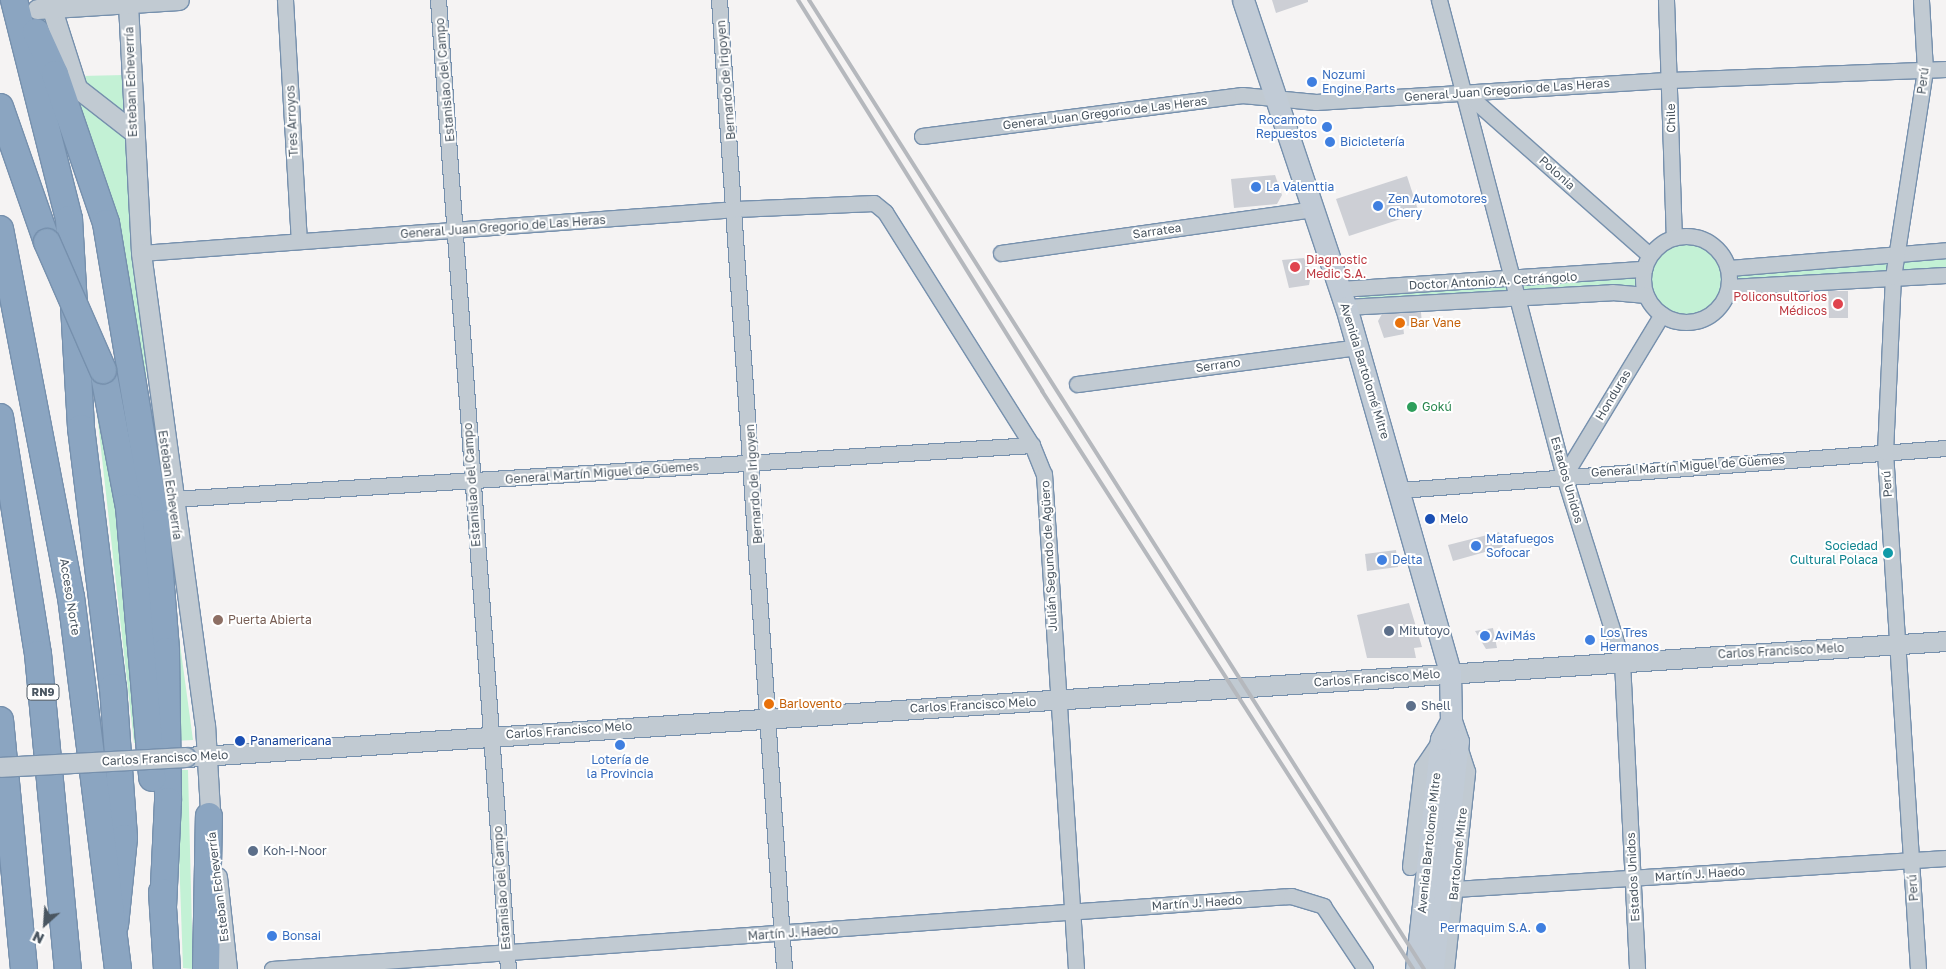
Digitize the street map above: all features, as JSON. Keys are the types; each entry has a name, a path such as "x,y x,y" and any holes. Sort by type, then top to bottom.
{"highway":[{"path":"35,3 55,74 106,223 154,513 166,651 168,801 163,909"},
{"path":"35,3 69,219 81,428 113,687 124,838 115,925"},
{"path":"0,107 47,242 103,370 129,507 167,969"},
{"name":"Acceso Norte","path":"0,229 54,497 84,697 99,840 115,925 118,969"},
{"name":"RN9","path":"0,417 38,654 68,969"},
{"path":"0,720 24,969"},
{"path":"206,969 209,816"}],"main road":[{"name":"Avenida Bartolomé Mitre","path":"1242,0 1343,298 1400,490 1450,673 1451,720 1433,969"},
{"name":"Avenida Bartolomé Mitre","path":"1416,969 1449,740"}],"street":[{"path":"132,131 77,88 35,3 179,0"},
{"name":"Tres Arroyos","path":"285,0 299,241"},
{"name":"Estanislao del Campo","path":"438,0 458,230 472,481 508,969"},
{"name":"Bernardo de Irigoyen","path":"719,0 736,209 784,969"},
{"name":"Estados Unidos","path":"1439,0 1465,92 1564,476 1622,661 1637,969"},
{"name":"Chile","path":"1666,0 1674,237"},
{"name":"Perú","path":"1918,969 1885,452 1893,277 1925,70 1921,0"},
{"name":"Esteban Echeverría","path":"128,2 132,131 141,253 206,755 209,816 227,969"},
{"name":"General Juan Gregorio de Las Heras","path":"922,136 1242,95 1316,102 1670,80 1946,69"},
{"name":"Polonia","path":"1465,92 1647,262"},
{"name":"General Juan Gregorio de Las Heras","path":"141,253 864,200"},
{"name":"Julián Segundo de Agüero","path":"864,200 885,212 1032,445 1044,474 1076,969"},
{"name":"Sarratea","path":"1002,252 1313,209"},
{"path":"1688,235 1714,244 1729,268 1730,287 1725,300 1704,319 1680,322 1662,314 1646,295 1647,262 1674,237 1688,235"},
{"path":"1729,268 1896,252 1946,250"},
{"name":"Doctor Antonio A. Cetrángolo","path":"1343,298 1514,280 1647,262"},
{"path":"1730,287 1946,275"},
{"name":"Doctor Antonio A. Cetrángolo","path":"1343,298 1517,297 1612,292 1646,295"},
{"name":"Honduras","path":"1564,476 1662,314"},
{"name":"Serrano","path":"1077,384 1358,347"},
{"name":"General Martín Miguel de Güemes","path":"172,500 1032,445"},
{"name":"General Martín Miguel de Güemes","path":"1400,490 1946,448"},
{"name":"Carlos Francisco Melo","path":"0,767 186,757 768,715 1058,700 1622,661 1946,641"},
{"path":"1410,867 1422,767 1449,740"},
{"name":"Bartolomé Mitre","path":"1446,969 1467,771 1449,740"},
{"name":"Martín J. Haedo","path":"1454,889 1946,858"},
{"name":"Martín J. Haedo","path":"272,969 1291,896 1314,900 1330,914 1365,969"}],"green space":[{"path":"45,24 53,25 68,76 128,140 147,383 126,274"},
{"path":"124,75 126,114 92,94 81,76"},
{"path":"1687,241 1702,244 1714,252 1722,264 1725,279 1722,294 1714,306 1702,314 1687,317 1672,314 1660,306 1652,294 1649,279 1652,264 1660,252 1672,244"},
{"path":"1946,250 1946,275 1729,287 1729,268"},
{"path":"1644,269 1646,295 1346,307 1371,289"},
{"path":"93,378 115,461 139,742 134,743"},
{"path":"164,526 193,740 173,741"},
{"path":"176,770 188,770 193,969 183,968"}],"building":[{"path":"1272,0 1308,0 1308,2 1276,13"},
{"name":"La Valenttia","path":"1275,175 1282,195 1277,204 1234,208 1231,179"},
{"name":"Zen Automotores Chery","path":"1407,176 1419,213 1349,236 1336,199"},
{"path":"1304,258 1311,274 1309,285 1289,288 1282,260"},
{"name":"Policonsultorios Médicos","path":"1828,291 1848,291 1848,318 1829,318"},
{"name":"Bar Vane","path":"1421,312 1422,325 1403,326 1404,334 1384,338 1378,321 1382,314"},
{"name":"Matafuegos Sofocar","path":"1499,532 1503,547 1453,561 1448,545"},
{"name":"Delta","path":"1396,550 1398,567 1367,571 1365,554"},
{"name":"Mitutoyo","path":"1409,603 1422,647 1414,648 1416,658 1367,658 1357,615"},
{"name":"AviMás","path":"1493,628 1497,648 1486,649 1475,631"}],"railway":[{"path":"798,0 1042,391 1413,969"},
{"path":"809,0 1424,969"}],"place":[{"name":"Nozumi Engine Parts","path":"1312,82"},
{"name":"Rocamoto Repuestos","path":"1327,127"},
{"name":"Bicicletería","path":"1330,142"},
{"name":"La Valenttia","path":"1256,187"},
{"name":"Zen Automotores Chery","path":"1378,206"},
{"name":"Diagnostic Medic S.A.","path":"1295,267"},
{"name":"Policonsultorios Médicos","path":"1838,304"},
{"name":"Bar Vane","path":"1400,323"},
{"name":"Gokú","path":"1412,407"},
{"name":"Melo","path":"1430,519"},
{"name":"Matafuegos Sofocar","path":"1476,546"},
{"name":"Sociedad Cultural Polaca","path":"1888,553"},
{"name":"Delta","path":"1382,560"},
{"name":"Puerta Abierta","path":"218,620"},
{"name":"Mitutoyo","path":"1389,631"},
{"name":"AviMás","path":"1485,636"},
{"name":"Los Tres Hermanos","path":"1590,640"},
{"name":"Barlovento","path":"769,704"},
{"name":"Shell","path":"1411,706"},
{"name":"Panamericana","path":"240,741"},
{"name":"Lotería de la Provincia","path":"620,745"},
{"name":"Koh-I-Noor","path":"253,851"},
{"name":"Permaquim S.A.","path":"1541,928"},
{"name":"Bonsai","path":"272,936"}]}
